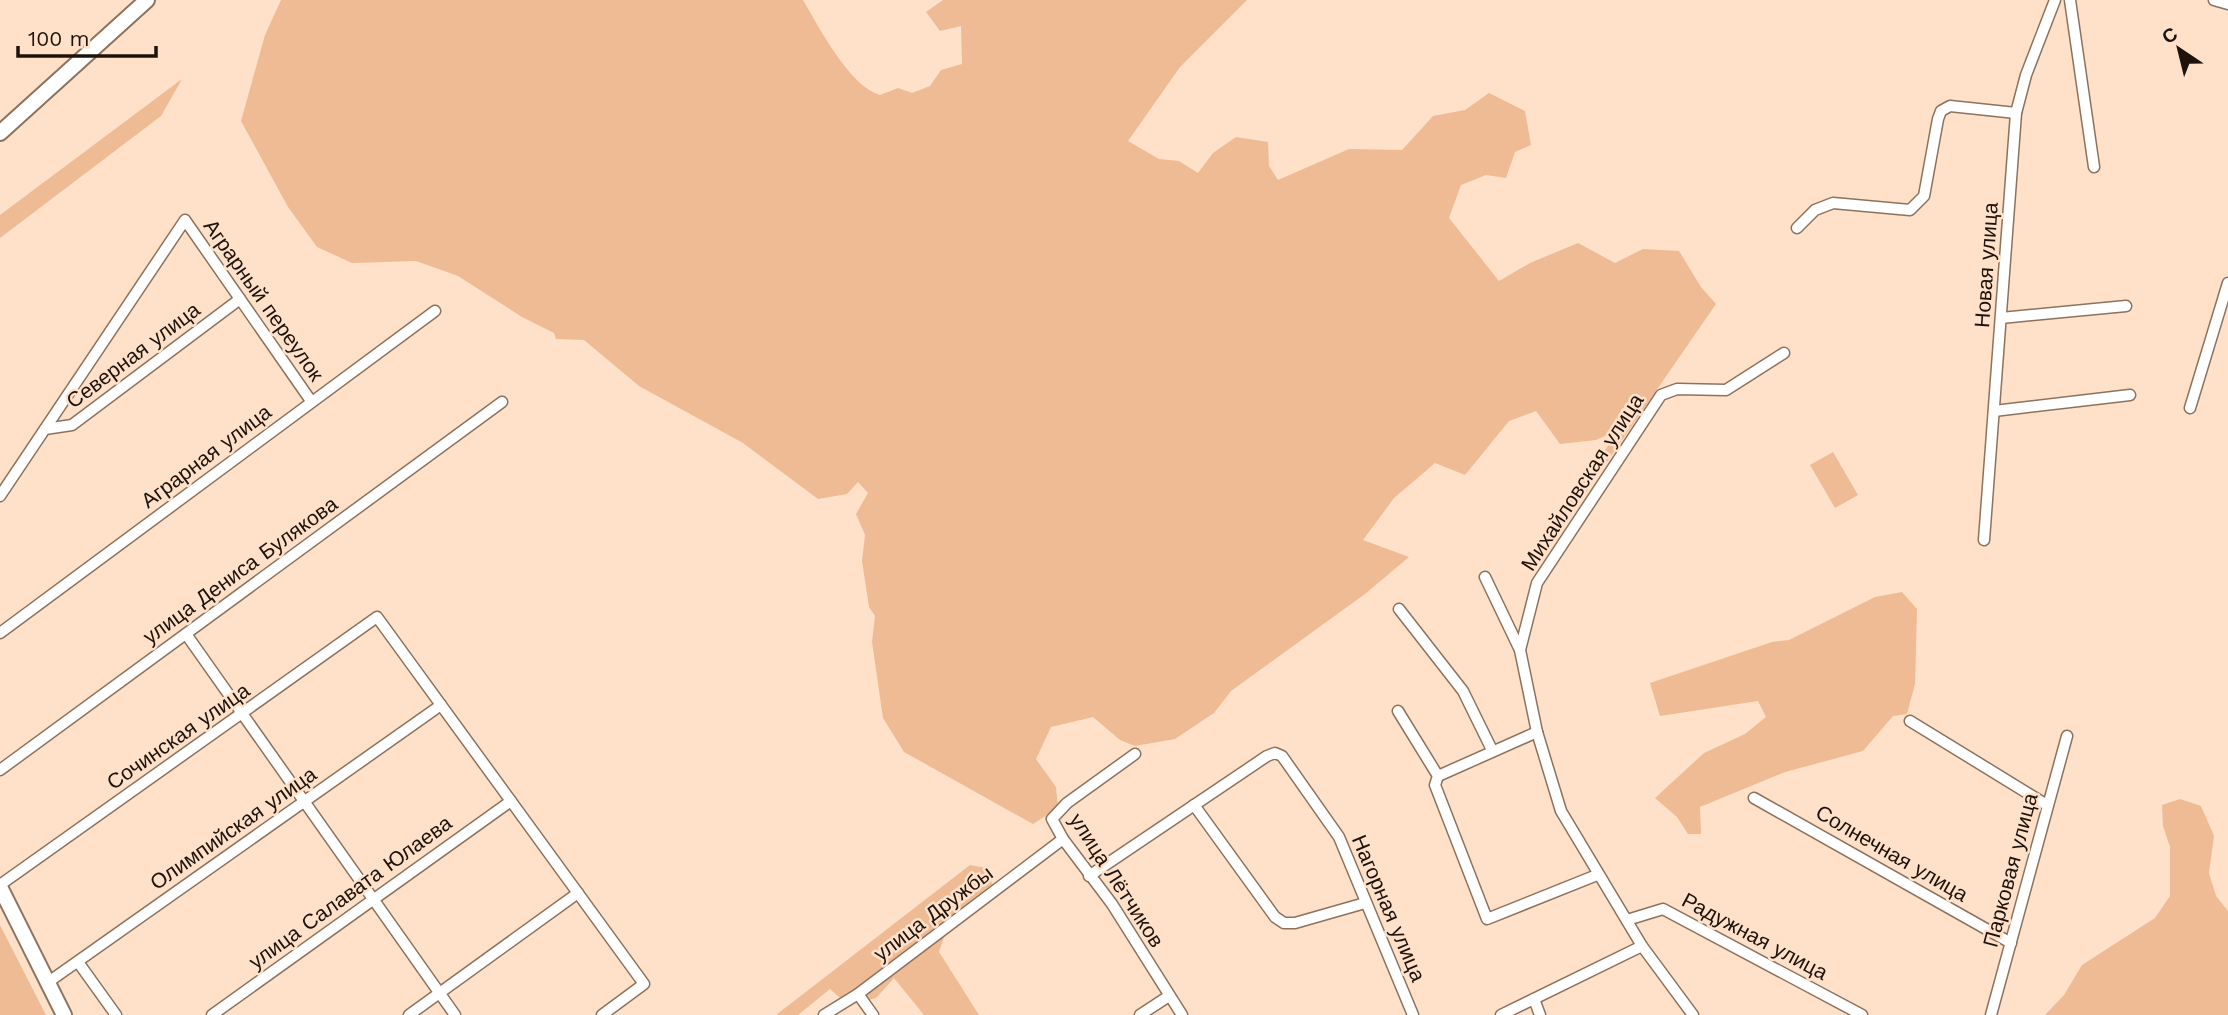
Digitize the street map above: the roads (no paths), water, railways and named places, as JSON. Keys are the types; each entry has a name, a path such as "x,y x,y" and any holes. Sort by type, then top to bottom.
{"main road":[{"path":"0,133 147,0"},
{"path":"0,886 64,1015"}],"street":[{"name":"Новая улица","path":"1984,540 2015,113 2026,75 2055,0"},
{"path":"2070,0 2094,167"},
{"path":"2214,0 2228,4"},
{"path":"1797,228 1815,210 1833,203 1910,210 1924,195 1941,111 1950,106 2015,113"},
{"name":"Аграрный переулок","path":"45,429 185,220 311,401"},
{"path":"2190,408 2228,283"},
{"name":"Северная улица","path":"45,429 72,425 240,299"},
{"path":"2001,318 2126,306"},
{"name":"Аграрная улица","path":"0,633 435,311"},
{"name":"Михайловская улица","path":"1693,1015 1642,946 1561,811 1537,732 1520,650 1537,583 1661,395 1677,389 1726,390 1784,354"},
{"path":"1994,411 2130,395"},
{"name":"улица Дениса Булякова","path":"0,770 502,402"},
{"path":"0,496 45,429"},
{"path":"1485,577 1520,650"},
{"path":"1399,609 1463,691 1492,750"},
{"name":"Сочинская улица","path":"0,886 377,617 441,705"},
{"path":"186,634 455,1015"},
{"path":"441,705 644,984 602,1015"},
{"name":"Олимпийская улица","path":"47,983 441,705"},
{"path":"1398,711 1438,776"},
{"path":"1910,721 2047,805"},
{"path":"1537,732 1438,776 1435,785 1487,919 1597,875"},
{"name":"Парковая улица","path":"1991,1015 2067,736"},
{"name":"Нагорная улица","path":"1194,805 1275,753 1282,756 1339,837 1413,1015"},
{"name":"улица Лётчиков","path":"1135,754 1067,803 1052,819 1089,876 1112,904 1182,1015"},
{"name":"Солнечная улица","path":"1754,798 2011,943"},
{"name":"улица Салавата Юлаева","path":"212,1015 511,801"},
{"path":"1089,876 1194,805 1275,917 1284,923 1295,923 1365,903"},
{"name":"улица Дружбы","path":"824,1015 858,994 1063,839"},
{"path":"409,1015 578,893"},
{"name":"Радужная улица","path":"1627,920 1663,909 1862,1015"},
{"path":"1501,1015 1642,946"},
{"path":"78,961 116,1015"},
{"path":"858,994 873,1015"},
{"path":"1140,1015 1169,996"},
{"path":"1534,999 1541,1015"}]}
